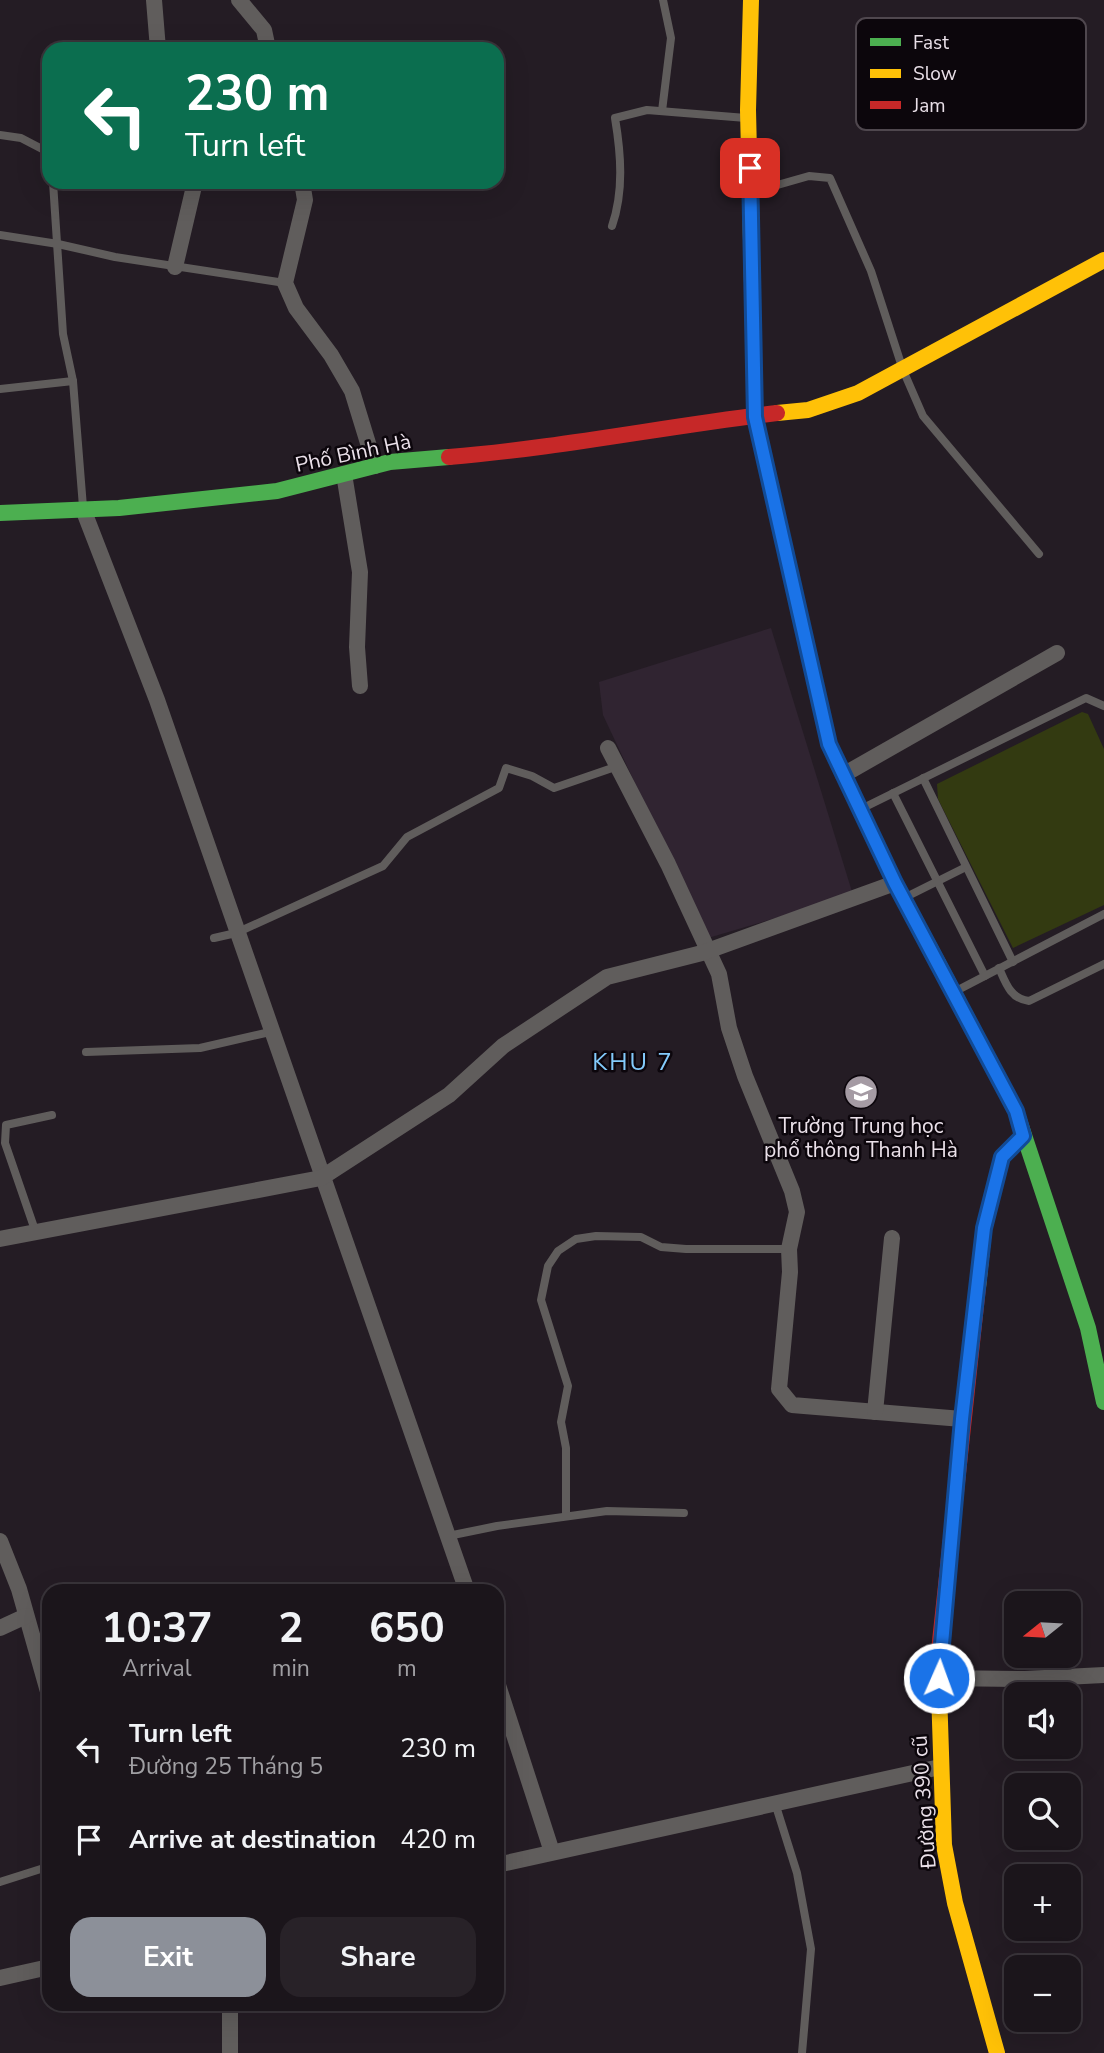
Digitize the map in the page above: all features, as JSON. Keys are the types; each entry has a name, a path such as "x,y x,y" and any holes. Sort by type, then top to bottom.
{"main road":[{"path":"751,0 748,118 755,417 829,744 895,883 1016,1111 1087,1328 1104,1402"},
{"name":"Phố Bình Hà","path":"0,513 119,508 277,491 375,466 500,453 681,424 755,417 834,404 903,370 1104,260"},
{"name":"Đường 390 cũ","path":"997,2053 955,1903 944,1845 939,1678 962,1419 984,1228 1002,1157 1023,1136"}],"street":[{"path":"154,0 157,42"},
{"path":"239,0 264,30 267,42"},
{"path":"175,267 193,189"},
{"path":"303,189 305,200 285,283 296,308 331,355 352,391 375,466"},
{"path":"344,474 359,572 357,647 360,686"},
{"path":"83,509 156,700 465,1584"},
{"path":"844,775 1057,653"},
{"path":"608,748 719,974 729,1028 741,1064 792,1191 797,1212 789,1249 790,1272 779,1390 792,1405 962,1419"},
{"path":"0,1240 321,1178 449,1095 503,1046 607,977 709,950 895,883"},
{"path":"875,1412 892,1238"},
{"path":"0,1541 42,1671"},
{"path":"0,1628 26,1616"},
{"path":"939,1678 1025,1679 1104,1675"},
{"path":"504,1704 552,1852"},
{"path":"504,1863 940,1767"},
{"path":"0,1978 42,1969"},
{"path":"230,2011 230,2053"}],"lane":[{"path":"662,111 671,38 663,0"},
{"path":"612,226 620,203 620,150 615,118 647,110 748,118"},
{"path":"0,135 21,138 42,149"},
{"path":"750,193 809,176 831,178 871,271 903,370 923,416 1040,554"},
{"path":"54,189 63,334 73,381 83,509"},
{"path":"0,235 115,257 285,283"},
{"path":"0,389 73,381"},
{"path":"860,809 1086,698 1104,706"},
{"path":"214,938 236,933 383,866 407,837 499,788 506,768 533,776 555,788 618,766"},
{"path":"923,778 1013,961"},
{"path":"893,793 985,976"},
{"path":"904,899 966,866"},
{"path":"953,992 1104,914"},
{"path":"999,968 1010,992 1021,1000 1029,1001 1104,964"},
{"path":"86,1052 200,1048 270,1032"},
{"path":"36,1233 5,1143 6,1125 52,1115"},
{"path":"566,1516 566,1448 561,1422 568,1386 541,1300 548,1266 558,1251 576,1239 596,1236 641,1237 661,1247 686,1249 789,1249"},
{"path":"448,1536 607,1511 684,1513"},
{"path":"775,1803 797,1873 811,1948 802,2053"},
{"path":"0,1882 42,1869"}],"shaded area":[{"path":"771,628 853,895 708,938 603,715 599,682"}],"green space":[{"path":"1082,712 1088,714 1104,749 1104,905 1013,948 938,799 937,784"}],"traffic: fast":[{"path":"752,283 755,417 824,723"},
{"path":"0,513 119,508 277,491 390,462 449,457"},
{"path":"938,963 1016,1111 1088,1328 1104,1402"}],"traffic: slow":[{"path":"751,0 748,110 752,283"},
{"path":"777,413 808,410 858,393 1104,260"},
{"path":"824,723 829,744 895,883 938,963"},
{"path":"978,1287 984,1229 1002,1157 1023,1136"},
{"path":"938,1660 944,1845 955,1903 997,2053"}],"traffic: jam":[{"path":"449,457 777,413"},
{"path":"938,1660 978,1287"}],"place":[{"name":"Trường Trung học phổ thông Thanh Hà","path":"861,1092"}],"district":[{"name":"KHU 7","path":"633,1062"}],"route":[{"path":"750,168 755,417 829,744 895,883 1016,1111 1023,1136 1010,1146 1002,1157 984,1228 962,1419 938,1662 939,1678"}]}
